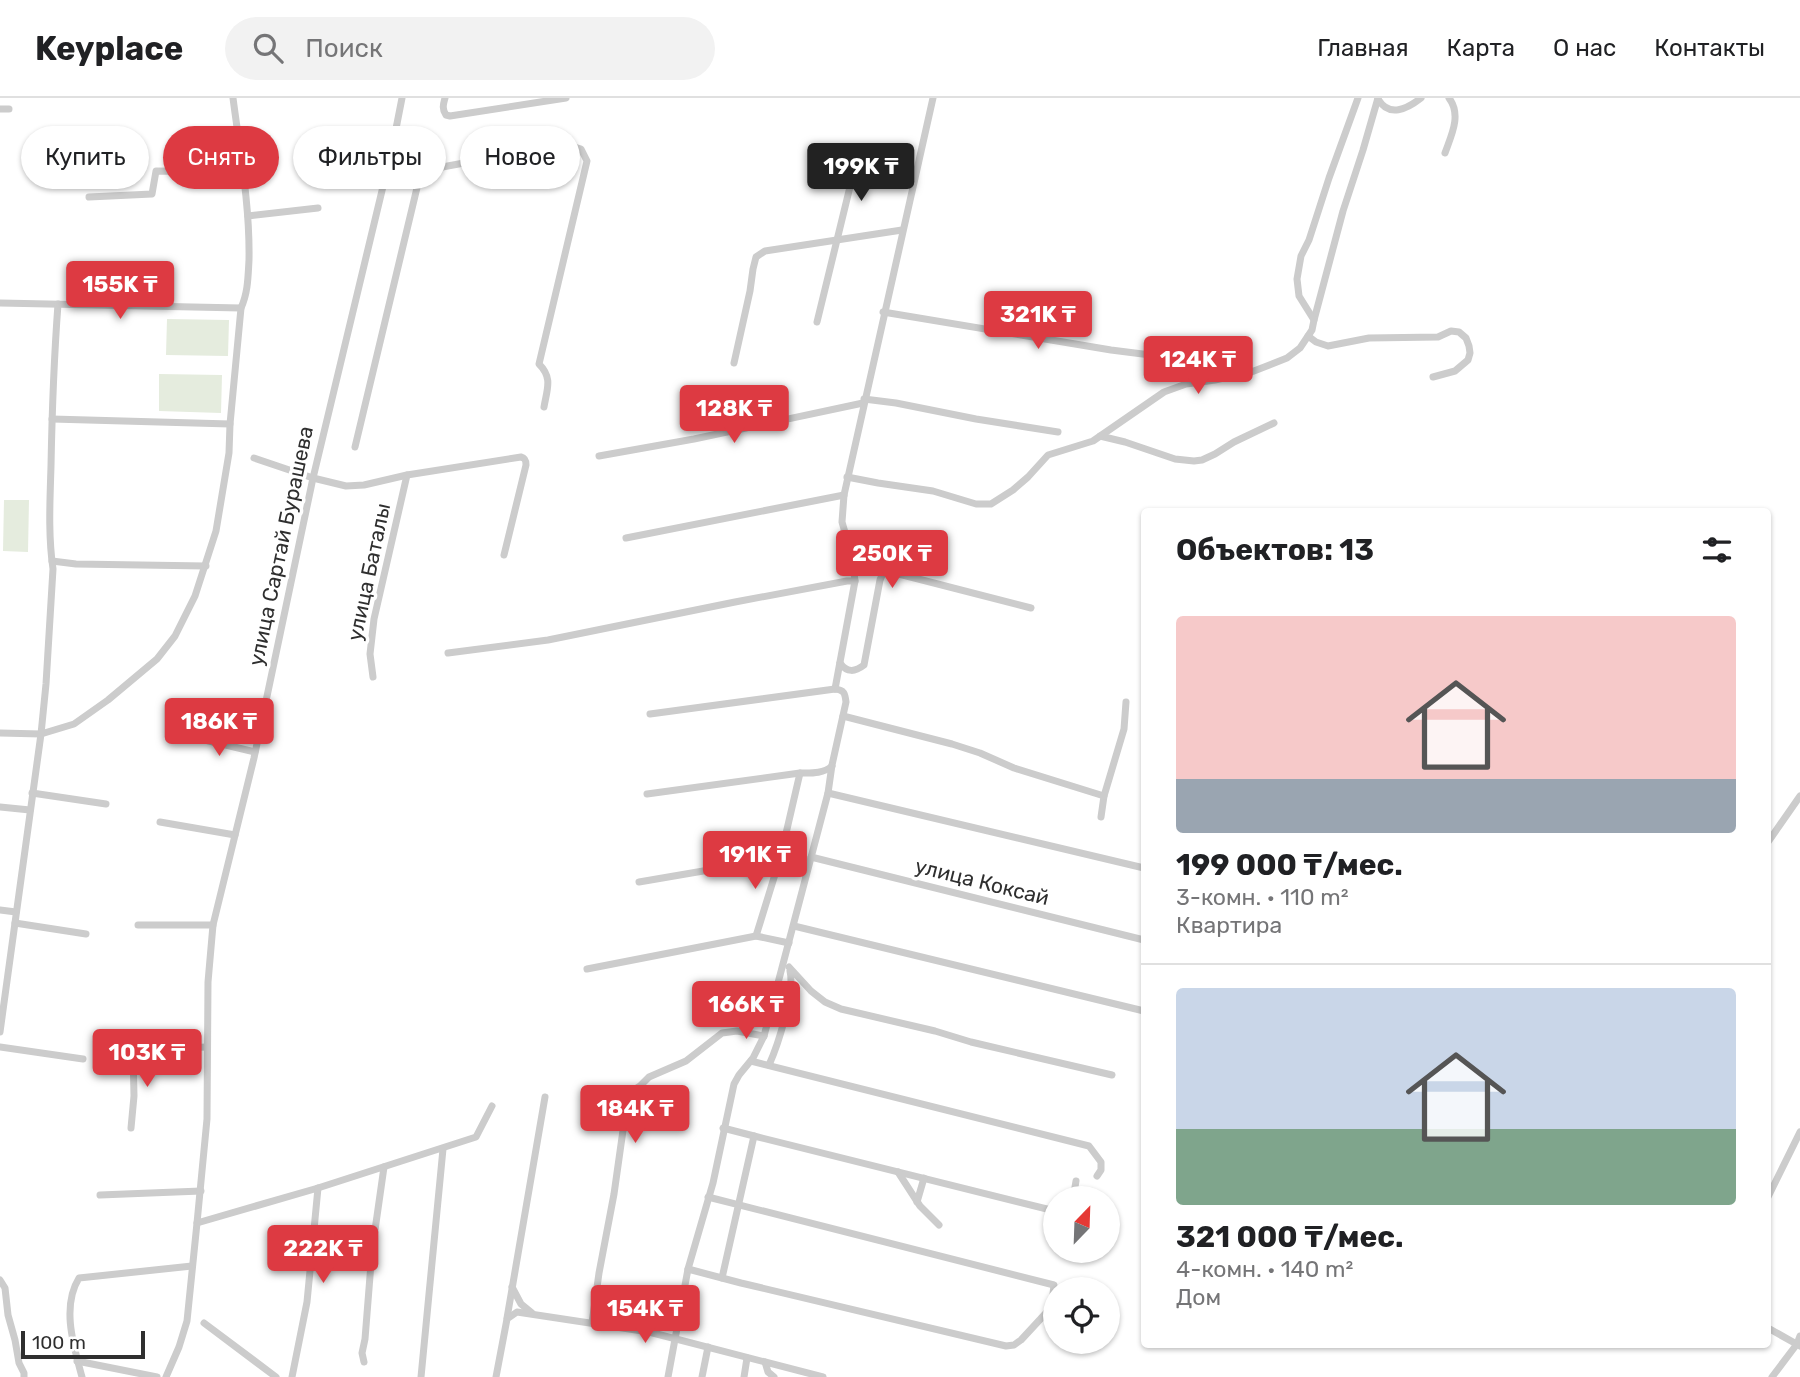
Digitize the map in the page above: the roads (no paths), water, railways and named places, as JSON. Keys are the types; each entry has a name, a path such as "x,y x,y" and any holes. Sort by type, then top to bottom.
{"street":[{"path":"233,98 237,126"},
{"name":"улица Сартай Бурашева","path":"397,126 402,98"},
{"path":"445,98 443,105 446,116 566,98"},
{"path":"835,688 855,581 842,522 844,495 933,98"},
{"path":"1314,320 1299,296 1297,279 1301,256 1358,98"},
{"path":"847,477 933,491 976,504 991,504 1013,490 1048,455 1093,442 1164,392 1186,384 1254,372 1287,358 1300,348 1312,330 1343,211 1378,98"},
{"path":"1378,98 1384,107 1391,110 1402,109 1421,98"},
{"path":"1445,153 1455,123 1455,111 1449,98"},
{"path":"0,109 9,109"},
{"path":"446,166 571,146 581,149 585,155 587,160 539,364 547,372 544,407"},
{"path":"817,322 857,158"},
{"path":"89,197 152,194 156,171 163,171"},
{"path":"0,733 41,734 74,724 157,659 186,616 206,566 216,531 229,453 241,308 248,273 245,189"},
{"name":"улица Сартай Бурашева","path":"166,1377 187,1321 198,1223 207,1119 208,982 213,925 255,752 313,478 382,189"},
{"path":"355,447 417,189"},
{"path":"248,216 318,208"},
{"path":"734,363 750,291 752,269 757,257 765,251 902,230"},
{"path":"0,303 241,308"},
{"path":"0,1032 4,979 15,923 46,684 53,569 50,525 52,419 58,304"},
{"path":"884,313 1111,350 1198,360"},
{"path":"1308,336 1328,346 1369,338 1438,337 1451,331 1459,332 1466,338 1469,346 1468,360 1455,371 1433,377"},
{"path":"599,456 695,439 864,401 896,403 1058,432"},
{"path":"52,419 230,424"},
{"path":"1100,436 1175,459 1194,461 1215,454 1274,423"},
{"path":"254,458 346,486 521,457 526,460 526,465 504,555"},
{"name":"улица Баталы","path":"373,677 370,654 374,618 407,475"},
{"path":"626,538 844,495"},
{"path":"52,561 76,564 206,566"},
{"path":"839,663 851,671 864,665 883,573 891,572 1031,608"},
{"path":"448,653 548,640 734,601 855,581"},
{"path":"650,714 835,688 845,693 846,702 828,793 789,943 787,964 764,1036 734,1084 712,1183 688,1269 668,1377"},
{"path":"1101,817 1104,796 1124,729 1126,702"},
{"path":"843,716 952,744 1014,768 1104,796"},
{"path":"188,736 255,752"},
{"path":"647,794 817,773 832,765"},
{"path":"756,936 800,773"},
{"path":"32,793 106,804"},
{"path":"828,793 1141,867"},
{"path":"1771,838 1800,796"},
{"path":"0,807 30,810"},
{"path":"160,822 235,835"},
{"path":"639,882 780,855"},
{"name":"улица Коксай","path":"811,858 1141,939"},
{"path":"0,911 16,912"},
{"path":"15,923 86,934"},
{"path":"138,925 213,925"},
{"path":"794,926 1141,1010"},
{"path":"587,969 756,936 789,943"},
{"path":"769,1065 783,1021 792,979 787,964"},
{"path":"787,964 811,991 825,1002 841,1009 1112,1075"},
{"path":"592,1323 627,1102 631,1092 649,1077 686,1061 722,1033 737,1031 764,1036"},
{"path":"0,1047 83,1059"},
{"path":"131,1128 134,1096 128,1050 206,1047"},
{"path":"751,1060 1089,1146 1101,1162 1101,1170 1097,1176"},
{"path":"496,1377 545,1097"},
{"path":"198,1223 476,1137 492,1106"},
{"path":"723,1128 1043,1208"},
{"path":"1771,1191 1800,1132"},
{"path":"722,1278 754,1136"},
{"path":"421,1377 443,1149"},
{"path":"364,1362 362,1353 372,1251 384,1167"},
{"path":"898,1172 917,1202 939,1225"},
{"path":"917,1202 923,1178"},
{"path":"1075,1186 1076,1181"},
{"path":"292,1377 307,1302 318,1188"},
{"path":"100,1195 201,1191"},
{"path":"688,1269 1006,1346 1021,1340 1052,1303 1054,1284 708,1198"},
{"path":"82,1377 71,1321 72,1301 79,1278 192,1266"},
{"path":"0,1280 5,1288 8,1315 24,1377"},
{"path":"512,1286 521,1304 533,1314"},
{"path":"507,1319 517,1312 649,1332 800,1374 823,1377"},
{"path":"204,1323 276,1377"},
{"path":"1771,1329 1799,1342 1772,1377"},
{"path":"702,1377 708,1348"},
{"path":"744,1377 747,1358"},
{"path":"77,1360 157,1377"},
{"path":"765,1363 768,1372 774,1377"}]}
